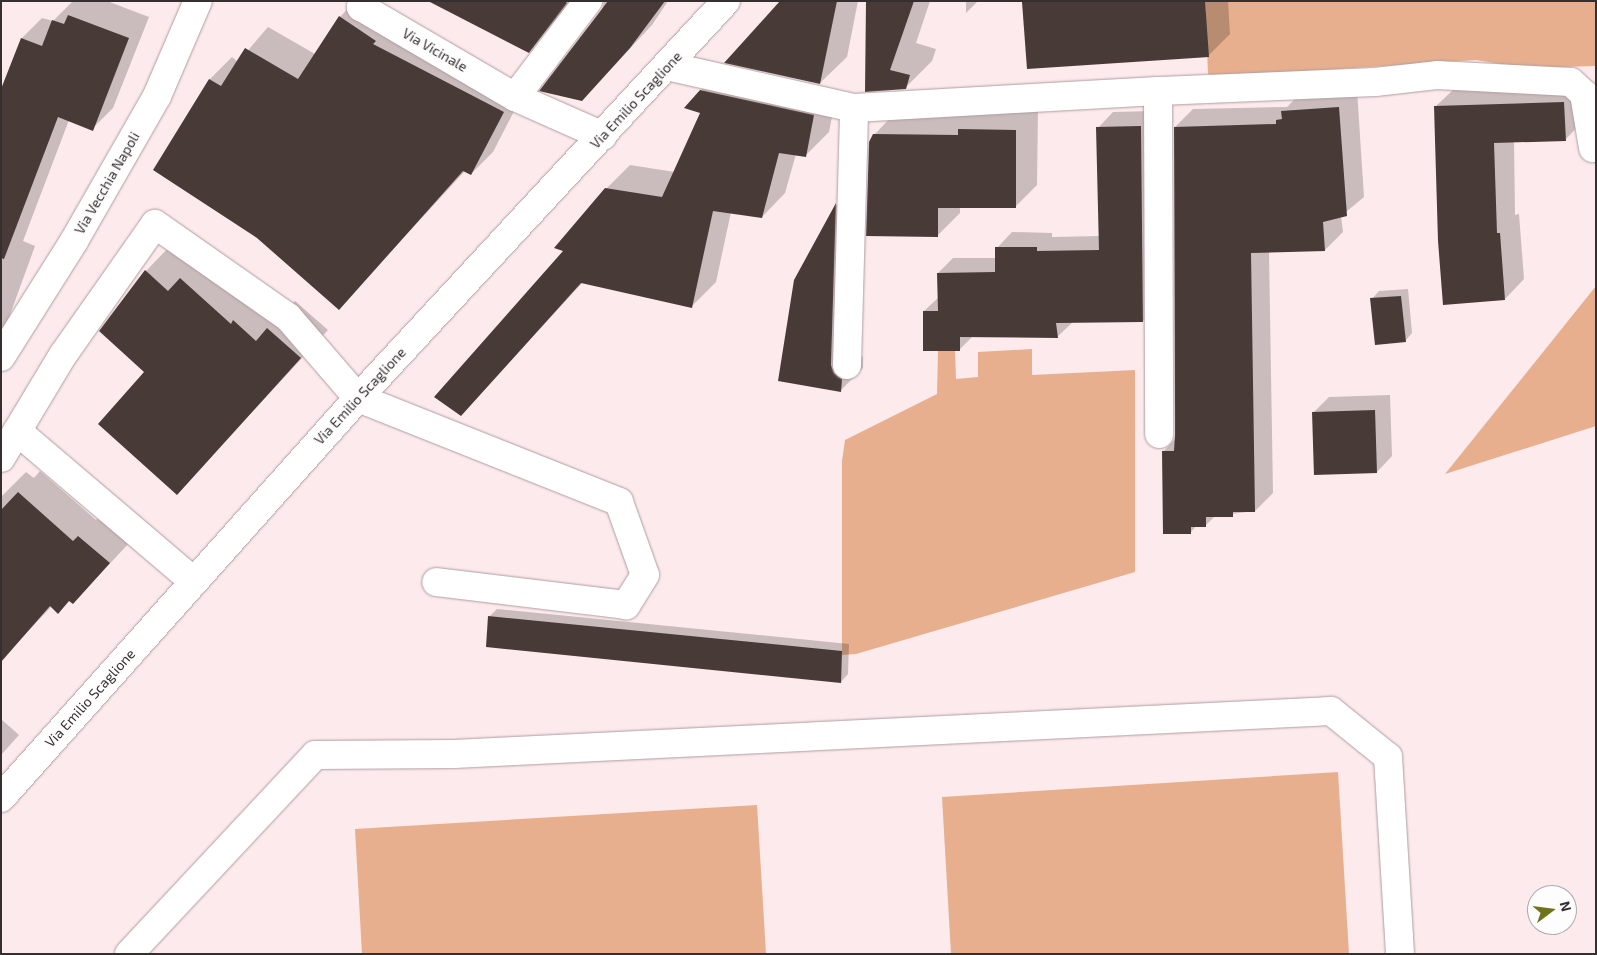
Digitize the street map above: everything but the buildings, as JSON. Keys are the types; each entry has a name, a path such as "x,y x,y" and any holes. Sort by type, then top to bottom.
{"street":[{"name":"Via Vecchia Napoli","path":"1,357 74,241 157,96 198,1"},
{"name":"Via Vicinale","path":"364,1 361,7 516,97 603,136"},
{"path":"516,97 588,1"},
{"name":"Via Emilio Scaglione","path":"1,798 358,398 603,136 726,1"},
{"path":"667,66 854,108 1158,91 1375,82 1437,75 1571,82 1584,94 1593,148"},
{"path":"1158,91 1159,434"},
{"path":"847,365 854,108"},
{"path":"1,458 63,356 155,224 288,317 358,398 619,502 645,575 626,605 436,582"},
{"path":"18,432 193,581"},
{"path":"129,954 315,755 454,754 1331,711 1388,757 1400,954"}],"shaded area":[{"path":"1205,1 1596,1 1596,66 1525,68 1476,60 1216,77 1208,74"},
{"path":"1596,286 1596,426 1445,474"},
{"path":"1032,349 1032,375 1135,370 1135,572 856,654 842,655 842,461 845,440 937,394 938,351 955,351 956,379 978,377 978,352"},
{"path":"1338,772 1349,954 951,954 942,797"},
{"path":"757,805 766,954 362,954 355,829"}]}
